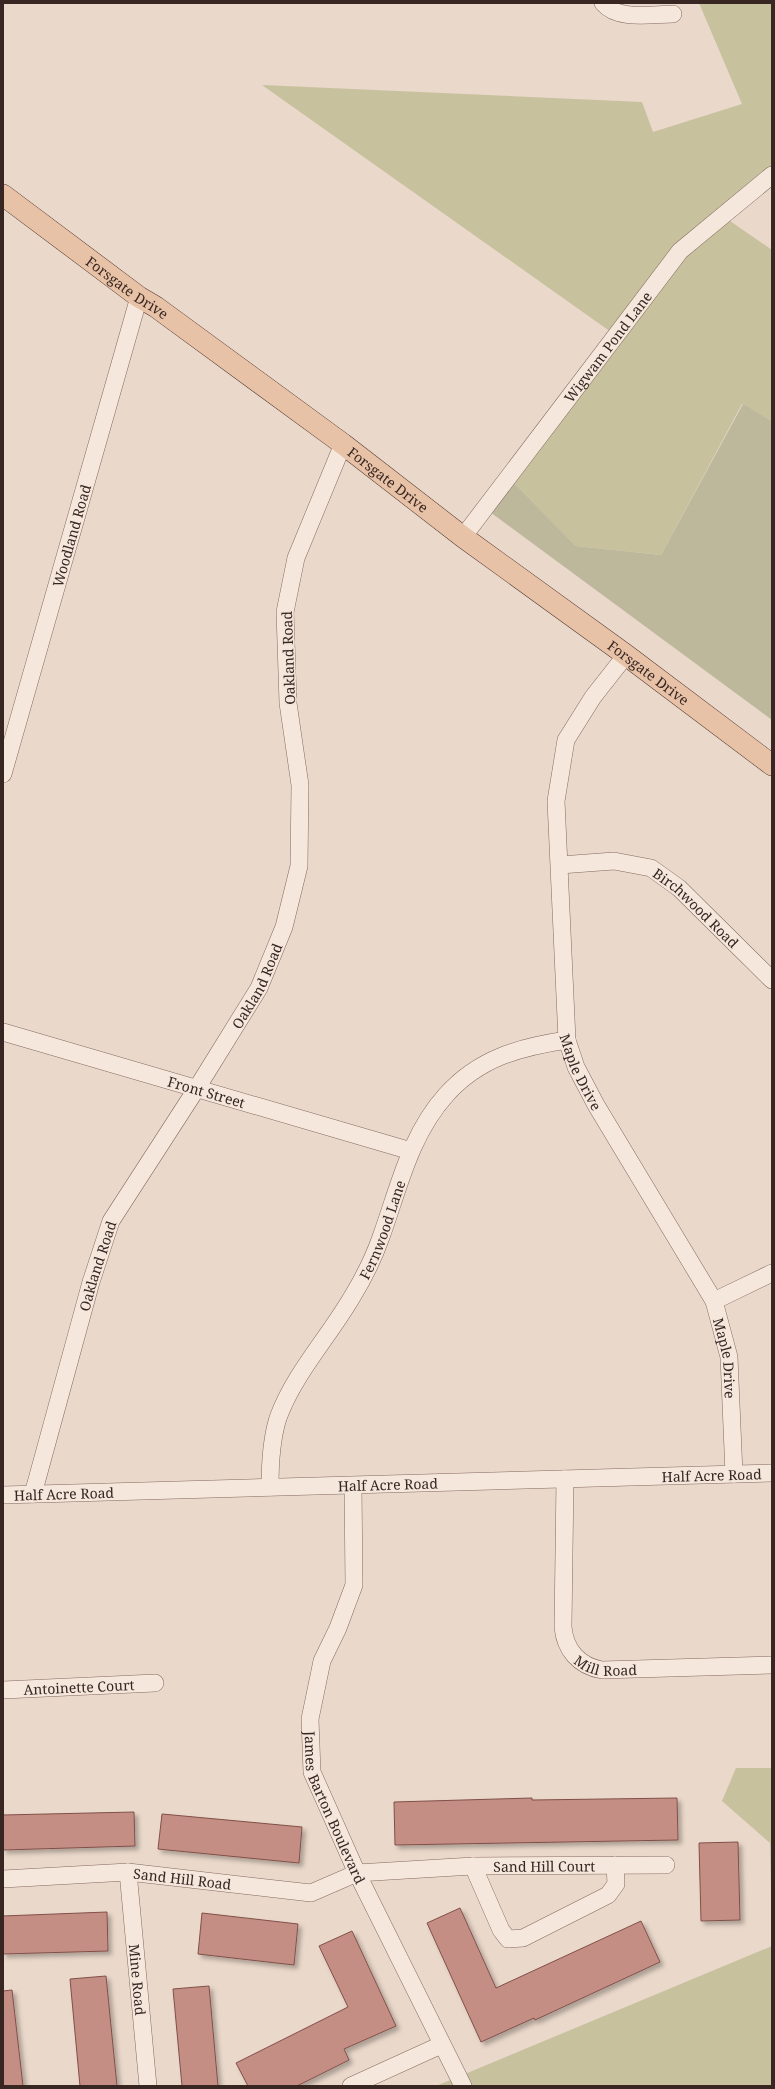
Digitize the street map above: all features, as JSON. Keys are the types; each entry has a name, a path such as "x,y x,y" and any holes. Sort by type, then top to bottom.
{"main road":[{"name":"Forsgate Drive","path":"3,195 140,297 156,307 343,444 463,537 626,655 772,765"}],"street":[{"path":"603,3 606,7 619,13 634,15 673,14"},
{"name":"Wigwam Pond Lane","path":"463,537 680,251 772,175"},
{"name":"Woodland Road","path":"3,774 140,297"},
{"name":"Oakland Road","path":"33,1494 90,1282 110,1220 197,1088 259,988 284,927 299,866 300,786 288,702 284,612 296,558 343,444"},
{"name":"Maple Drive","path":"626,655 593,697 566,740 556,801 567,1040 576,1067 596,1105 714,1301 729,1357 734,1474"},
{"name":"Birchwood Road","path":"560,865 614,861 652,868 679,888 772,980"},
{"name":"Front Street","path":"3,1032 411,1151"},
{"name":"Fernwood Lane","path":"270,1487 270,1455 278,1419 294,1385 356,1289 380,1239 411,1151 427,1118 447,1094 473,1070 506,1053 567,1040"},
{"path":"714,1301 772,1273"},
{"name":"Half Acre Road","path":"3,1495 772,1473"},
{"name":"Mill Road","path":"565,1479 564,1631 568,1646 575,1657 592,1668 602,1670 772,1665"},
{"name":"James Barton Boulevard","path":"353,1486 354,1585 338,1628 322,1661 310,1719 312,1772 357,1873 441,2045 463,2086"},
{"name":"Antoinette Court","path":"3,1690 155,1683"},
{"name":"Sand Hill Court","path":"473,1866 501,1930 508,1939 523,1938 608,1895 616,1884 615,1865"},
{"name":"Sand Hill Court","path":"357,1873 473,1866 666,1865"},
{"name":"Sand Hill Road","path":"3,1879 128,1872 311,1893 357,1873"},
{"name":"Mine Road","path":"128,1872 148,2086"},
{"path":"351,2086 441,2045"}],"shaded area":[{"path":"699,3 772,3 772,172 717,212 772,250 772,421 742,404 661,555 576,546 506,475 611,332 262,85 642,102 653,132 742,104"},
{"path":"743,404 772,421 772,720 482,506 506,475 576,546 661,555"},
{"path":"736,1768 772,1768 772,1936 770,1843 722,1801"},
{"path":"772,1946 772,2086 436,2086"}],"building":[{"path":"532,1798 532,1800 677,1798 678,1840 395,1845 394,1802"},
{"path":"134,1812 135,1846 3,1850 3,1815"},
{"path":"162,1814 302,1827 299,1863 158,1849"},
{"path":"738,1842 740,1920 701,1921 699,1843"},
{"path":"460,1908 496,1988 641,1921 660,1962 535,2020 534,2018 481,2042 427,1923"},
{"path":"107,1912 108,1951 3,1954 3,1916"},
{"path":"202,1913 298,1924 294,1965 198,1954"},
{"path":"352,1931 396,2026 344,2049 349,2060 297,2086 248,2086 236,2063 348,2007 319,1946"},
{"path":"106,1976 117,2086 80,2086 70,1979"},
{"path":"209,1986 218,2086 182,2086 173,1989"},
{"path":"12,1990 23,2086 3,2086 3,1991"}]}
